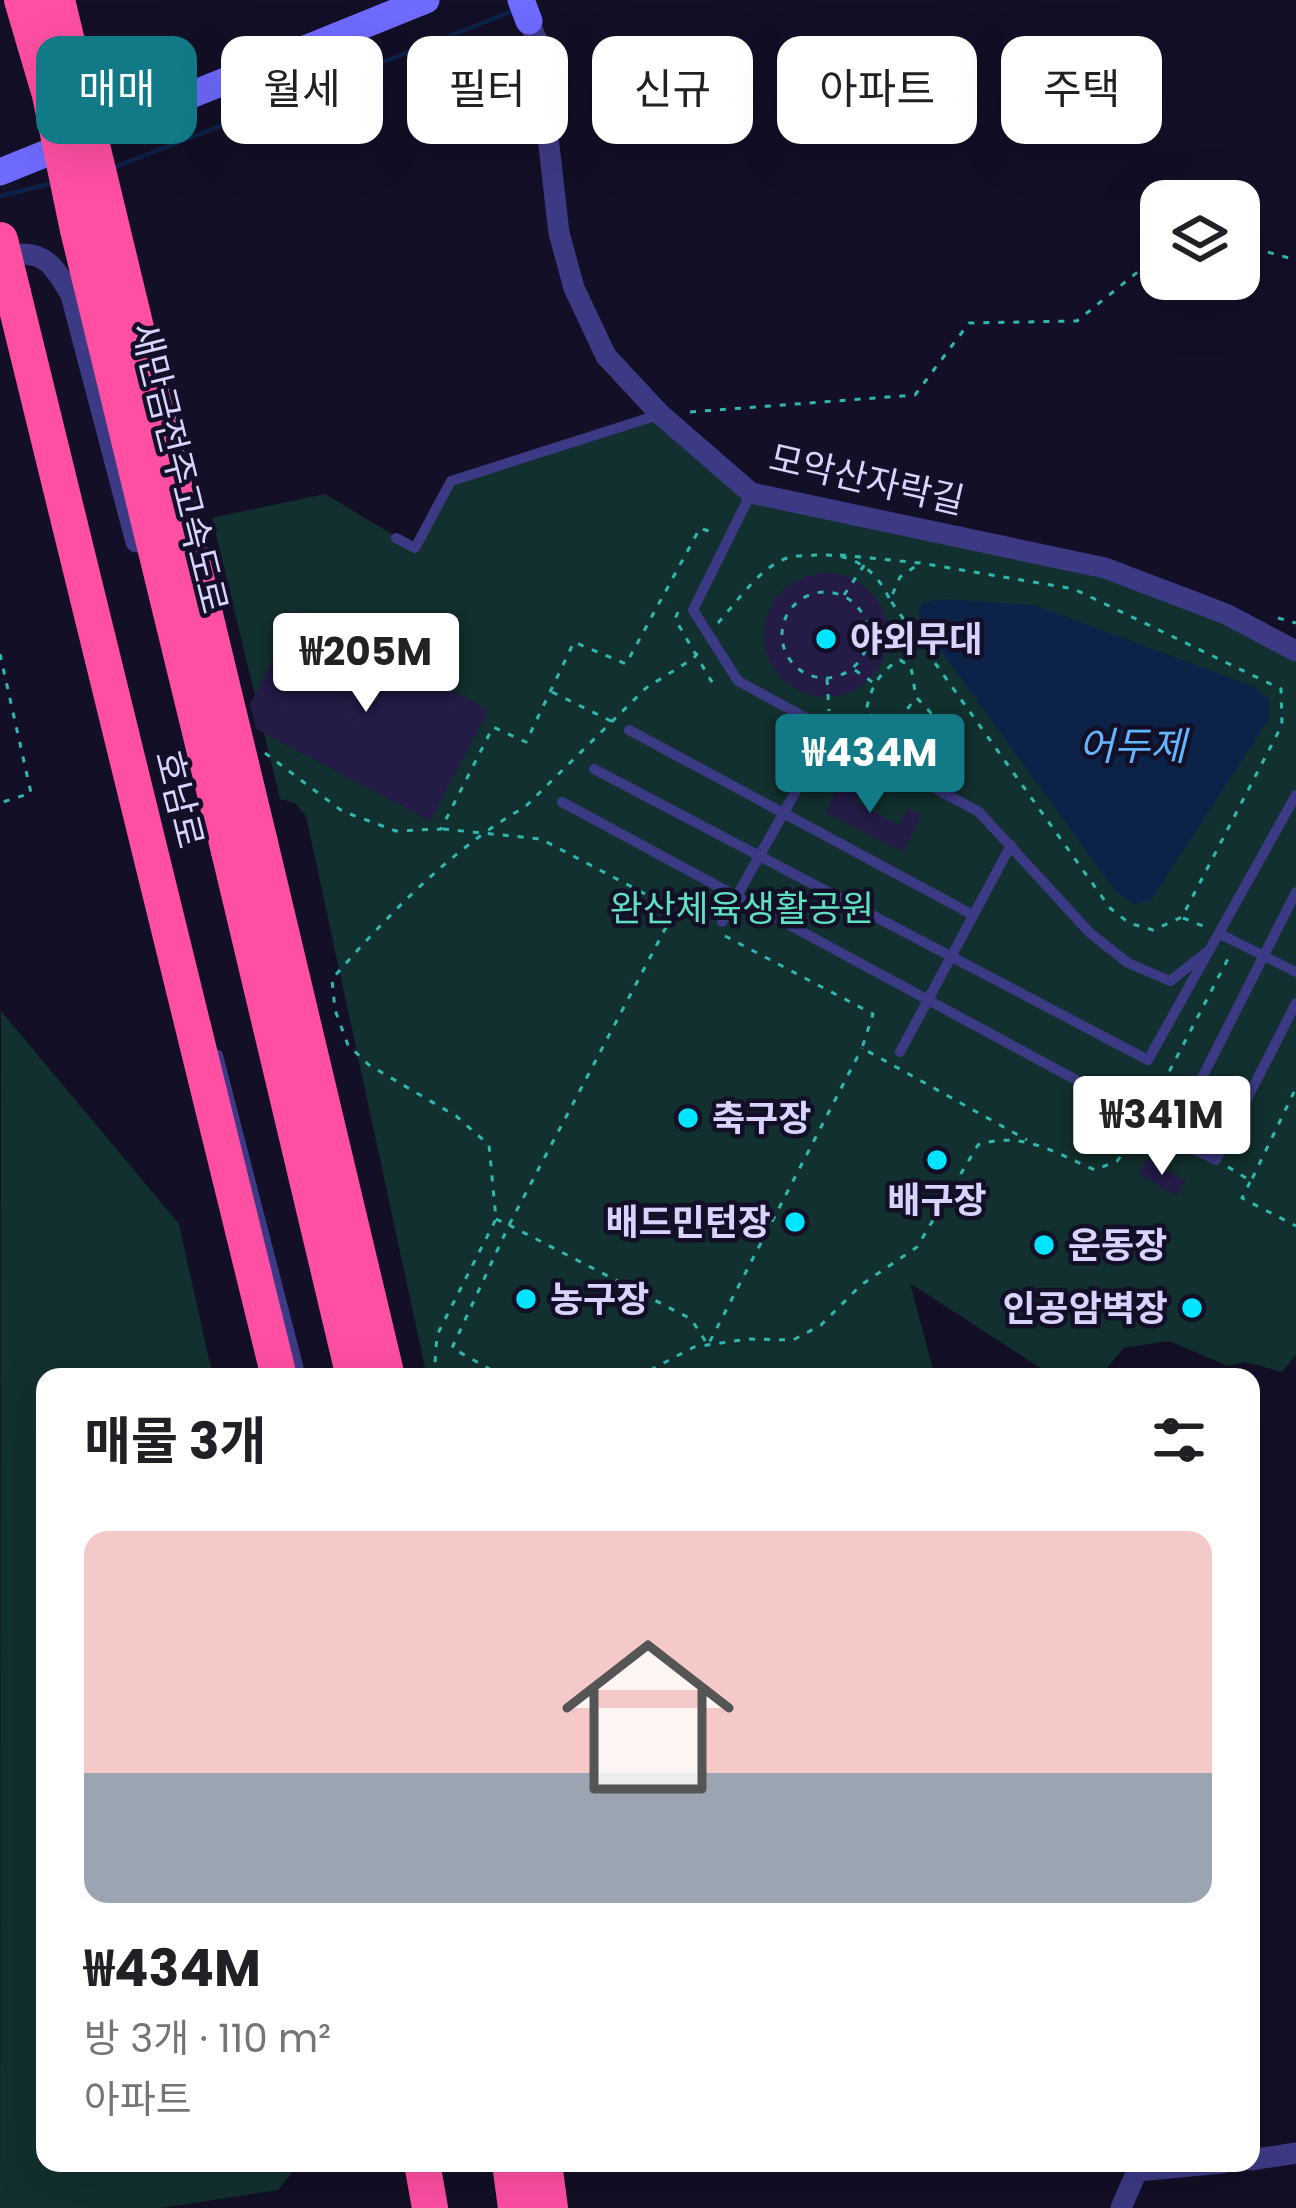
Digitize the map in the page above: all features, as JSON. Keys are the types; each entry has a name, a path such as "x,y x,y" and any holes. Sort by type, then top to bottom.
{"highway":[{"name":"새만금전주고속도로","path":"22,0 50,95 78,230 385,1368"},
{"name":"새만금전주고속도로","path":"57,0 244,847 351,1368"},
{"name":"호남로","path":"6,247 277,1368"},
{"name":"호남로","path":"0,340 145,890 260,1368"},
{"path":"424,2172 430,2208"},
{"path":"440,2172 446,2208"},
{"path":"510,2172 516,2208"},
{"path":"545,2172 550,2208"}],"street":[{"path":"0,172 426,0"},
{"name":"모악산자락길","path":"525,10 537,41 559,233 574,288 605,356 661,414 751,493 1105,568 1226,614 1296,651"},
{"path":"6,247 54,265 71,295 188,752"},
{"path":"1260,2159 1296,2153"},
{"path":"1121,2208 1137,2172"}],"lane":[{"path":"396,538 415,548 451,482 661,414"},
{"path":"751,493 693,610 738,681 979,812 1090,933 1128,962 1170,981 1211,950"},
{"path":"107,678 199,990"},
{"path":"629,730 973,915"},
{"path":"722,922 830,731"},
{"path":"594,769 1148,1060 1296,795"},
{"path":"562,802 1126,1107"},
{"path":"900,1052 1010,845"},
{"path":"1296,892 1171,1139 1216,1160 1296,1004"},
{"path":"1220,934 1296,972"},
{"path":"212,1034 299,1368"}],"path":[{"path":"1260,250 1296,260"},
{"path":"661,414 915,395 969,323 1077,321 1140,270"},
{"path":"442,829 493,727 526,742 574,642 626,664 700,528 716,533"},
{"path":"435,1368 437,1335 496,1219 489,1145 456,1116 368,1064 348,1045 334,1010 332,979 385,921 486,833 525,807 646,688 694,658 708,634 756,580 787,557 833,554 920,562 1074,590 1282,688 1282,725 1182,917 1153,930 1129,922 1110,908 880,580 865,564 833,554"},
{"path":"890,600 901,577 920,562"},
{"path":"843,596 865,564"},
{"path":"826,591 843,596 864,614 868,643 854,669 827,679 813,677 791,662 782,637 783,623 798,601 826,591"},
{"path":"685,598 675,619 716,689"},
{"path":"0,654 31,793 0,803"},
{"path":"900,660 911,667 916,697 946,729 943,740 928,752 866,712 875,684 900,660"},
{"path":"854,669 875,684"},
{"path":"827,679 830,731"},
{"path":"551,691 629,730"},
{"path":"909,739 912,725 906,710 916,697"},
{"path":"257,748 342,811 396,831 442,829 541,839 873,1014 862,1048 708,1345"},
{"path":"488,1368 452,1348 509,1225 675,910"},
{"path":"1182,917 1220,934"},
{"path":"862,1048 1030,1142 1095,1170 1118,1161 1133,1141 1237,942"},
{"path":"1296,1088 1242,1198 1296,1226"},
{"path":"654,1368 694,1347 748,1339 793,1340 821,1325 861,1285 917,1247 978,1145 1001,1137 1030,1142"},
{"path":"1216,1160 1251,1181"},
{"path":"496,1219 691,1319 708,1345"}],"green space":[{"name":"완산체육생활공원","path":"660,414 751,493 1105,568 1296,651 1296,1355 1282,1372 1246,1362 1228,1366 1169,1341 1124,1348 1107,1368 1040,1368 910,1283 933,1368 425,1368 306,816 295,803 280,799 212,518 325,494 415,548 451,481"},
{"path":"1,1011 179,1224 211,1368 36,1368 36,2172 293,2172 278,2190 161,2208 0,2208"}],"water":[{"name":"어두제","path":"923,602 1034,605 1255,687 1270,700 1269,719 1151,900 1134,904 1116,892 920,622 918,610"}],"building":[{"name":"야외무대","path":"826,573 850,578 870,591 883,611 888,635 883,659 870,679 850,692 826,697 802,692 782,679 769,659 764,635 769,611 782,591 802,578"},
{"path":"299,610 489,710 430,821 256,729 250,704"},
{"path":"844,774 864,785 855,802 899,825 908,808 922,815 903,852 825,812"},
{"path":"1148,1159 1186,1181 1176,1196 1139,1174"}],"waterway":[{"path":"110,169 513,11"},
{"path":"0,196 53,183"}],"place":[{"name":"야외무대","path":"826,639"},
{"name":"축구장","path":"688,1118"},
{"name":"배구장","path":"937,1160"},
{"name":"배드민턴장","path":"795,1222"},
{"name":"운동장","path":"1044,1245"},
{"name":"농구장","path":"526,1299"},
{"name":"인공암벽장","path":"1192,1308"}]}
